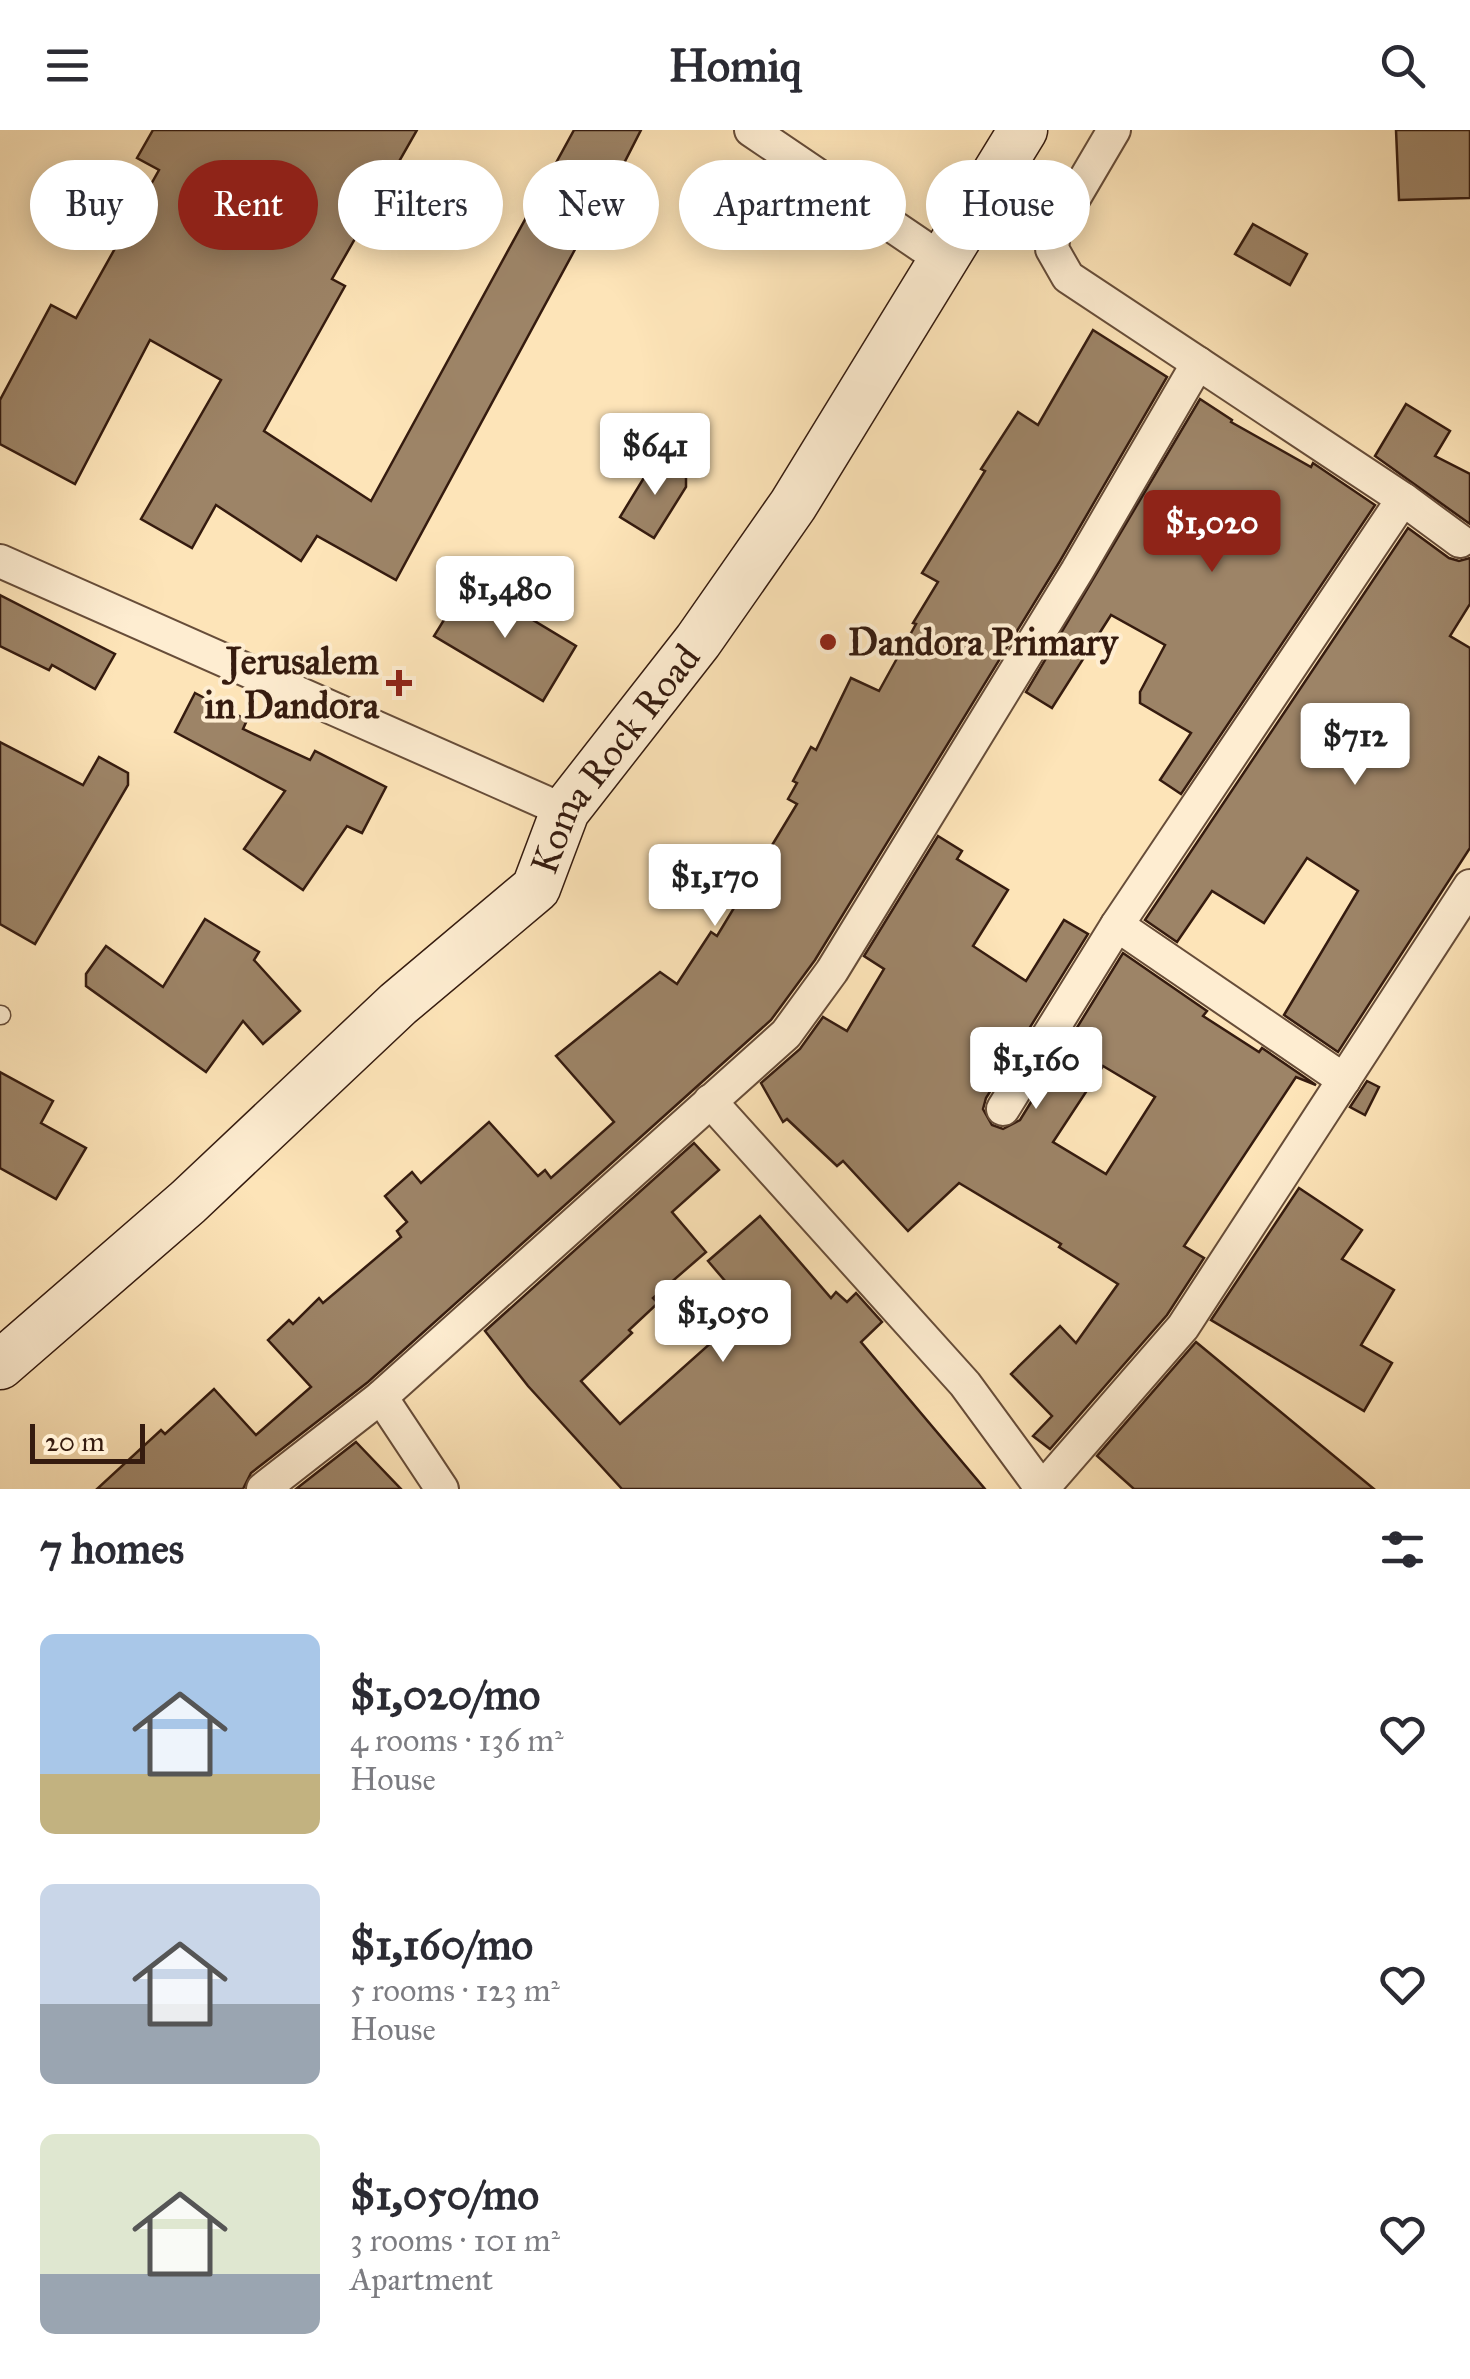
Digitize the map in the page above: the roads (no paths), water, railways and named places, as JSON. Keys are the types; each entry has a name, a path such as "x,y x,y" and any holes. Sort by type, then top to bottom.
{"main road":[{"name":"Koma Rock Road","path":"0,1365 188,1202 398,1004 536,888 565,811 698,640 793,505 1022,130"}],"street":[{"path":"751,130 944,261"},
{"path":"1114,130 1054,232 1052,249 1068,277 1403,498 1460,541"},
{"path":"263,1489 381,1397 786,1034 832,971 1077,571 1198,363"},
{"path":"1003,1109 1117,925 1403,498"},
{"path":"0,562 565,811"},
{"path":"710,1102 965,1384 1042,1489 1182,1327 1470,886"},
{"path":"1117,925 1344,1080"},
{"path":"381,1397 442,1489"}],"place":[{"name":"Dandora Primary","path":"828,642"},
{"name":"Jerusalem in Dandora","path":"399,683"}]}
